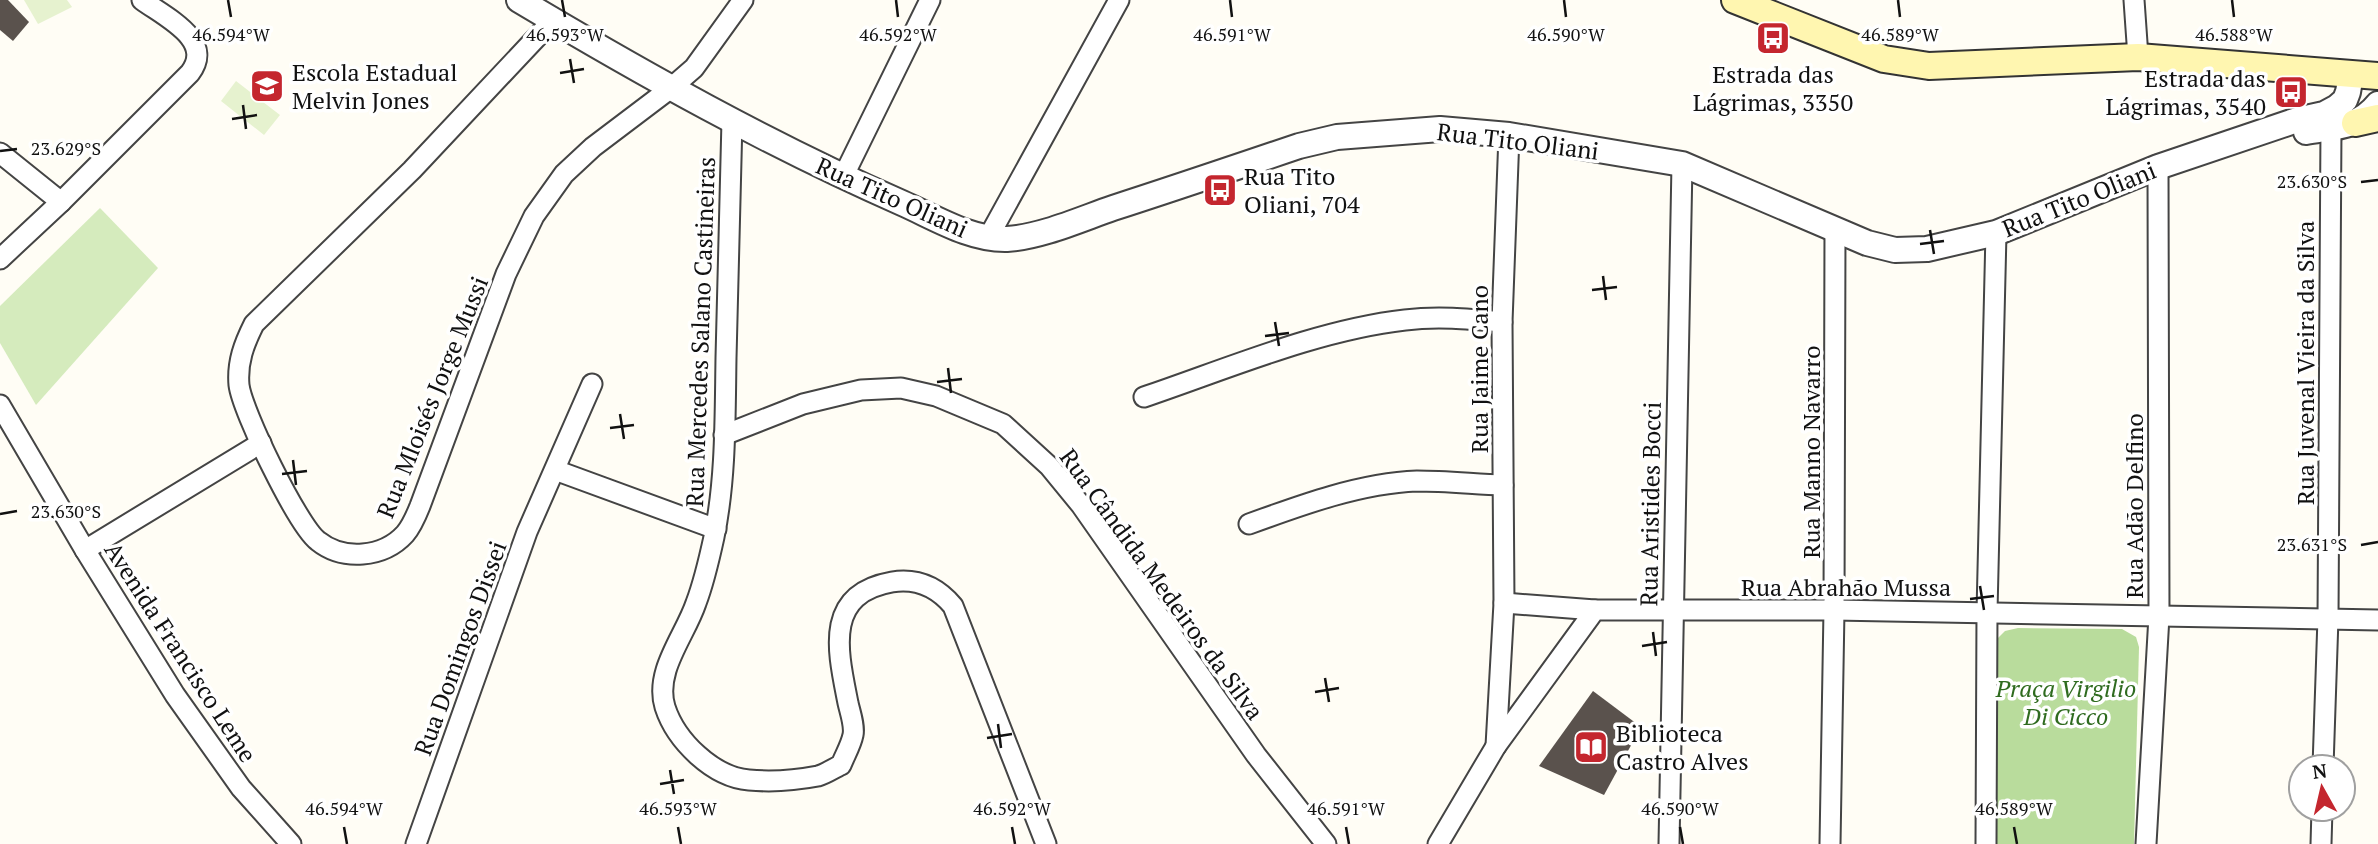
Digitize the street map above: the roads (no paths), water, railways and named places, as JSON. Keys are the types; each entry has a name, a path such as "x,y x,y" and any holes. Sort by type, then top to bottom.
{"main road":[{"path":"1735,0 1884,60 1929,65 2138,57 2378,76"}],"street":[{"path":"0,259 61,202 194,68 198,50 187,34 142,0"},
{"name":"Rua Tito Oliani","path":"519,0 671,88 843,177 966,231 988,238 1007,239 1037,233 1299,146 1337,137 1440,129 1509,135 1682,164 1867,243 1895,250 1927,248 1996,233 2158,167 2324,114 2344,100 2351,75"},
{"name":"Rua Mloisés Jorge Mussi","path":"553,20 412,170 254,324 244,345 239,365 240,388 261,443 302,524 317,541 332,550 360,555 383,550 404,536 413,524 506,274 534,216 564,174 593,147 694,68 743,0"},
{"path":"843,177 930,0"},
{"path":"988,238 1119,0"},
{"path":"2134,0 2138,57"},
{"name":"Rua Tito Oliani","path":"2219,146 2355,123 2378,104"},
{"name":"Rua Mercedes Salano Castineiras","path":"732,120 724,435 716,528 708,566 695,606 664,679 664,705 673,727 693,750 719,770 747,780 819,776 841,765 854,733 840,654 840,623 848,603 882,583 905,579 923,583 942,592 958,616 1046,844"},
{"name":"Rua Juvenal Vieira da Silva","path":"2323,753 2328,618 2355,123"},
{"name":"Rua Jaime Cano","path":"1496,746 1504,603 1502,322 1509,135"},
{"path":"0,153 61,202"},
{"name":"Rua Aristides Bocci","path":"1669,844 1682,164"},
{"name":"Rua Adão Delfino","path":"2146,844 2159,617 2158,167"},
{"name":"Rua Manno Navarro","path":"1830,844 1835,229"},
{"path":"1986,844 1987,612 1996,233"},
{"path":"1143,397 1310,341 1364,328 1405,320 1453,317 1502,322"},
{"name":"Rua Domingos Dissei","path":"416,844 527,532 592,384"},
{"name":"Rua Cândida Medeiros da Silva","path":"724,435 803,404 861,390 901,388 936,396 1003,424 1049,466 1081,505 1256,755 1326,844"},
{"name":"Avenida Francisco Leme","path":"0,405 85,550 176,695 241,788 291,844"},
{"path":"85,550 261,443"},
{"path":"555,470 716,528"},
{"path":"1249,524 1349,492 1415,481 1503,485"},
{"name":"Rua Abrahão Mussa","path":"1504,603 1595,610 1834,610 2378,620"},
{"path":"1438,844 1496,746 1595,610"},
{"path":"2321,844 2322,823"}],"place":[{"name":"Estrada das Lágrimas, 3350","path":"1773,38"},
{"name":"Escola Estadual Melvin Jones","path":"267,86"},
{"name":"Estrada das Lágrimas, 3540","path":"2291,92"},
{"name":"Rua Tito Oliani, 704","path":"1220,190"},
{"name":"Biblioteca Castro Alves","path":"1591,747"}],"park label":[{"name":"Praça Virgilio Di Cicco","path":"2066,702"}]}
